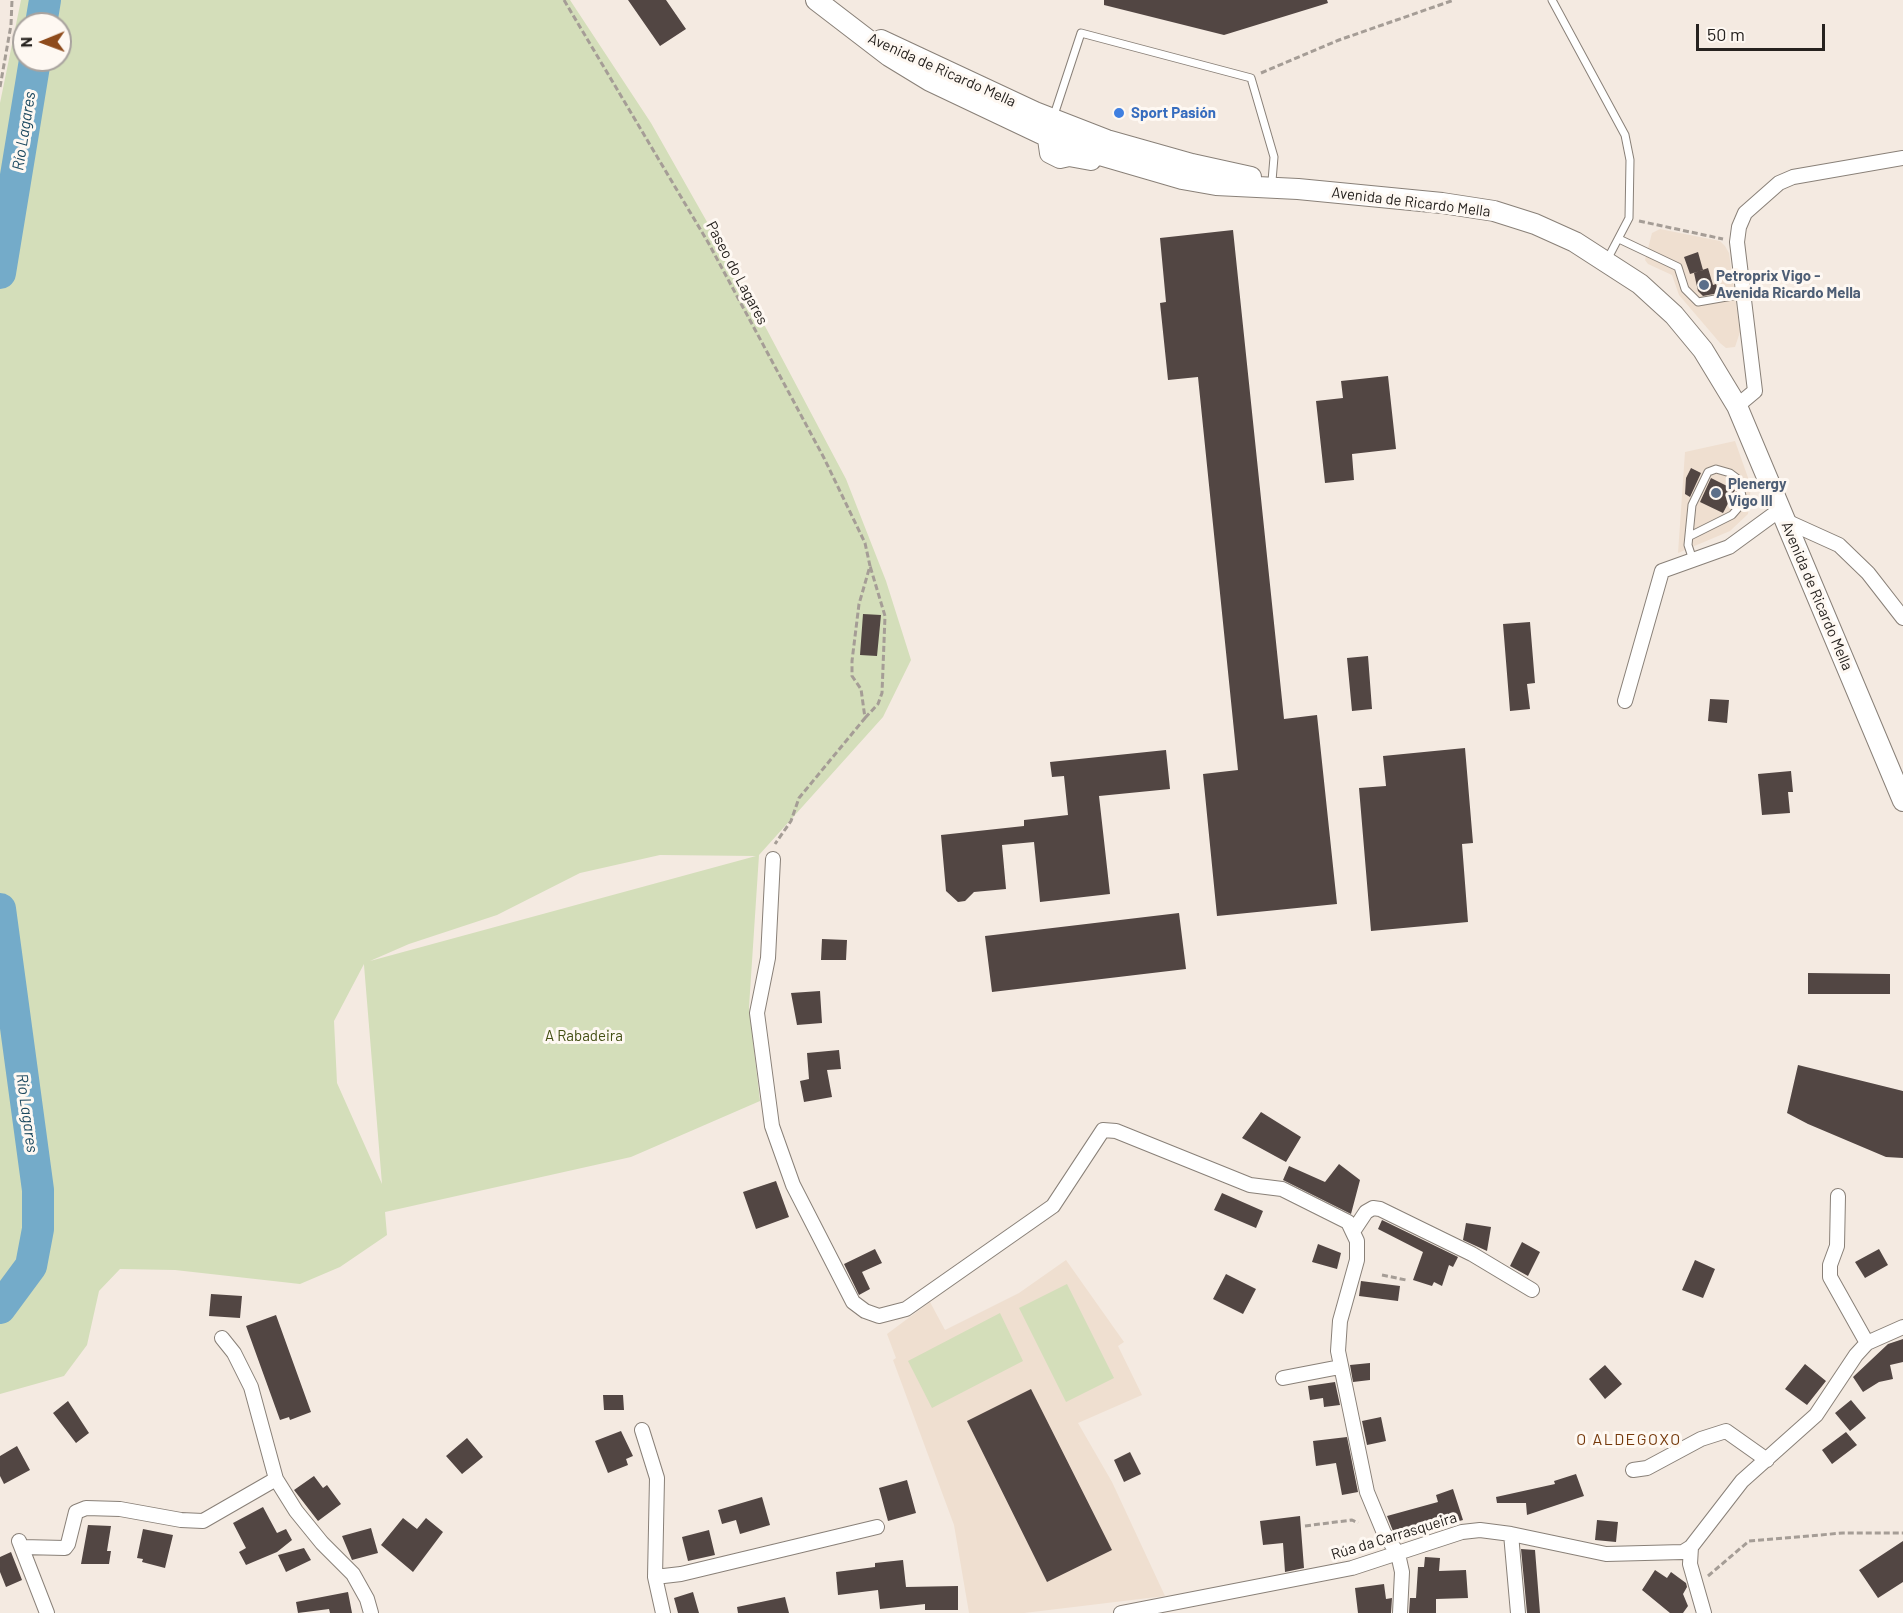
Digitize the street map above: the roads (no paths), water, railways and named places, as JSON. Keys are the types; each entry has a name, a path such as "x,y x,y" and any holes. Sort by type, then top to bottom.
{"main road":[{"name":"Avenida de Ricardo Mella","path":"816,0 889,56 949,90 1058,138 1161,174 1216,185 1298,189 1442,203 1494,211 1535,224 1575,242 1640,284 1674,315 1702,350 1737,406 1903,801"},
{"name":"Avenida de Ricardo Mella","path":"861,33 893,45 977,85 1058,138 1139,158 1177,160 1298,189"}],"street":[{"path":"1737,406 1755,391 1737,242 1739,227 1745,213 1779,183 1793,177 1903,158"},
{"path":"1626,701 1662,571 1742,540 1784,515 1839,545 1868,573 1903,618"},
{"path":"773,859 768,958 757,1013 772,1126 793,1185 853,1302 865,1311 879,1316 906,1310 1053,1206 1103,1130 1116,1131 1250,1185 1282,1189 1348,1221 1354,1230 1357,1260 1340,1321 1338,1351 1340,1367 1367,1492 1384,1533 1398,1554 1402,1572 1400,1613"},
{"path":"1838,1197 1837,1246 1830,1265 1830,1278 1868,1343"},
{"path":"1354,1230 1366,1212 1373,1208 1380,1209 1472,1254 1532,1290"},
{"path":"1704,1613 1690,1564 1691,1547 1742,1481 1816,1415 1856,1355 1868,1343 1903,1327"},
{"path":"222,1338 234,1353 251,1387 276,1479 309,1527 353,1574 367,1599 371,1613"},
{"path":"1283,1378 1340,1367"},
{"path":"642,1430 657,1478 655,1577 663,1613"},
{"path":"1633,1470 1647,1468 1701,1439 1726,1431 1767,1460"},
{"path":"47,1613 21,1544 65,1548 76,1512 86,1508 120,1509 181,1521 203,1521 276,1479"},
{"path":"655,1577 681,1574 877,1527"},
{"name":"Rúa da Carrasqueira","path":"1121,1613 1300,1580 1398,1554 1462,1532 1480,1530 1511,1534 1606,1554 1672,1554 1691,1547"},
{"path":"1511,1534 1518,1613"}],"lane":[{"path":"1552,0 1625,135 1630,160 1629,218 1606,260"},
{"path":"1058,138 1081,33 1251,78 1274,156 1272,181"},
{"path":"1618,239 1678,267 1685,289 1698,302 1744,294"},
{"path":"1690,536 1732,515 1739,507 1742,496 1738,479 1730,473 1716,469 1708,472 1692,505 1688,545 1693,560"}],"waterway":[{"name":"Río Lagares","path":"43,12 45,0"},
{"name":"Río Lagares","path":"0,273 33,72"},
{"name":"Río Lagares","path":"0,909 38,1190 38,1229 31,1266 0,1308"}],"place":[{"name":"Sport Pasión","path":"1119,113"},
{"name":"Petroprix Vigo - Avenida Ricardo Mella","path":"1704,285"},
{"name":"Plenergy Vigo III","path":"1716,493"}],"district":[{"name":"O ALDEGOXO","path":"1629,1440"}],"park label":[{"name":"A Rabadeira","path":"584,1036"}]}
